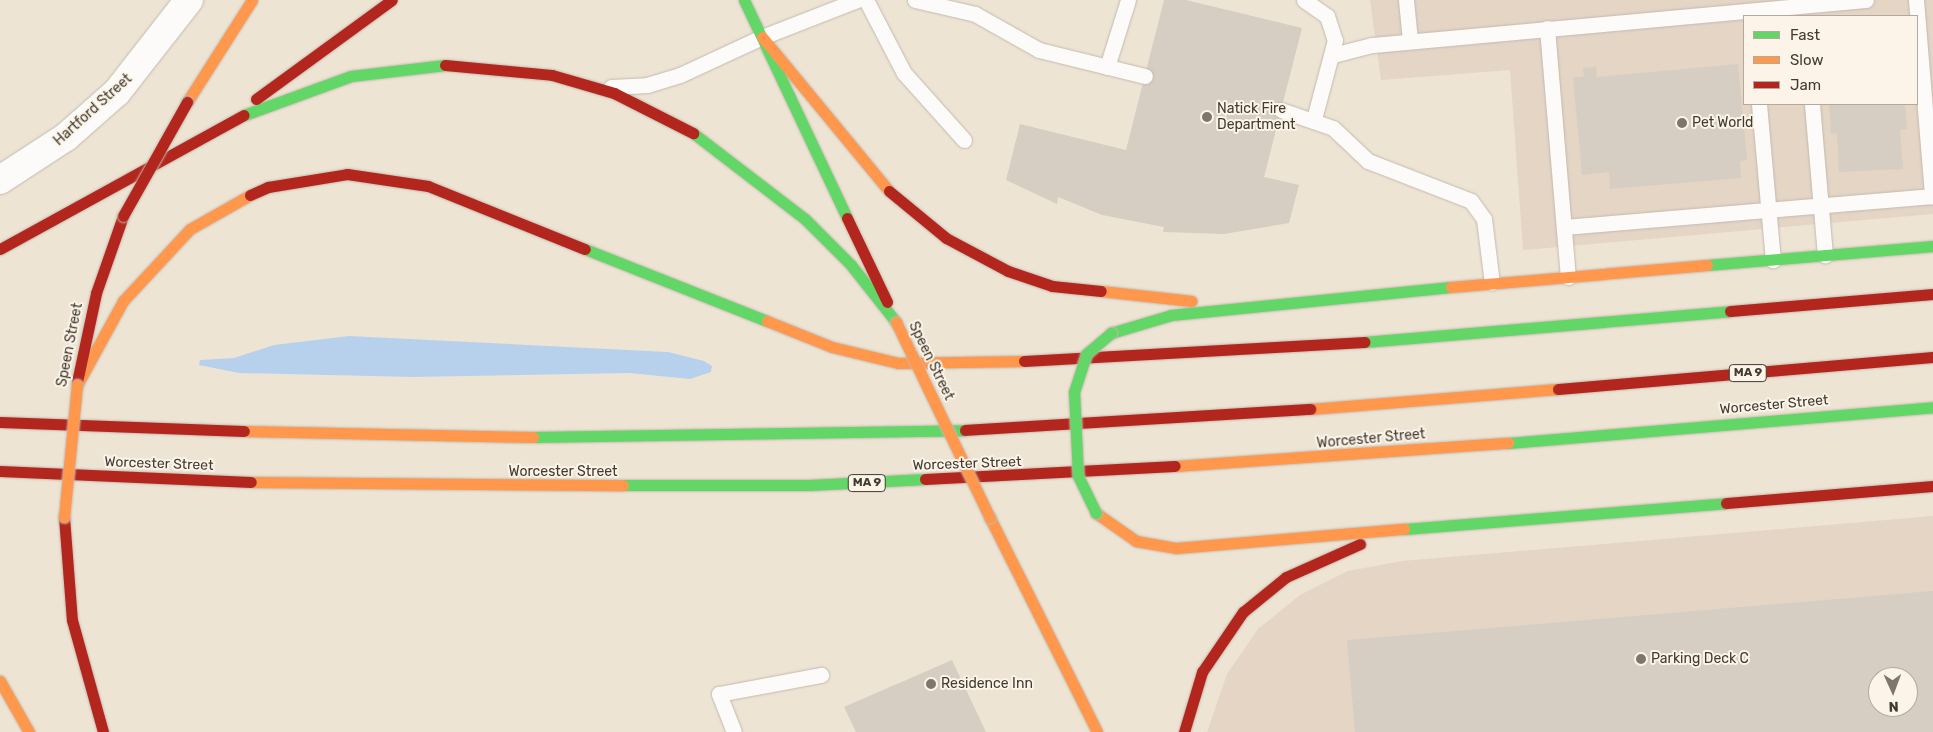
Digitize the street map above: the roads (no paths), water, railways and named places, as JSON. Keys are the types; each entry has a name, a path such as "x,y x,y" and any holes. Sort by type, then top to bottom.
{"main road":[{"name":"Speen Street","path":"103,732 72,620 64,517 77,385 96,293 123,216 187,102 252,0"},
{"path":"0,248 220,125 392,0"},
{"name":"Speen Street","path":"744,0 990,518 1097,732"},
{"path":"762,37 886,189 924,222 981,258 1029,279 1093,294 1283,301"},
{"path":"220,125 351,76 430,64 514,68 593,86 682,124 741,165 828,242 896,322"},
{"path":"77,385 123,302 190,229 233,202 268,187 347,174 387,176 447,193 802,336 864,356 924,365 1310,347 1933,294"},
{"path":"1933,246 1283,301 1171,315 1111,333 1086,354 1074,392 1078,476 1096,513 1124,535 1161,548 1438,528 1933,486"},
{"name":"MA 9","path":"0,422 396,436 641,438 953,431 1318,409 1933,357"},
{"name":"Worcester Street","path":"0,471 317,485 810,485 1284,461 1933,407"},
{"path":"1184,732 1195,688 1210,655 1243,612 1271,587 1341,550 1438,528"},
{"path":"0,681 29,732"}],"street":[{"name":"Hartford Street","path":"0,180 66,137 117,92 189,0"}],"lane":[{"path":"593,86 664,80 762,37 857,0"},
{"path":"866,0 904,72 964,140"},
{"path":"915,0 975,14 1039,50 1144,76"},
{"path":"1107,68 1128,0"},
{"path":"1304,0 1316,5 1333,27 1333,54 1314,119"},
{"path":"1406,0 1410,41"},
{"path":"1333,54 1410,41 1547,28 1804,11 1866,0"},
{"path":"1916,0 1917,15"},
{"path":"1564,227 1933,196 1918,23"},
{"path":"1547,28 1568,277"},
{"path":"1759,105 1773,260"},
{"path":"1812,105 1825,255"},
{"path":"1281,110 1314,119 1333,128 1368,161 1460,194 1480,210 1492,284"},
{"path":"734,732 719,694 821,675"}],"water":[{"path":"349,336 668,352 704,361 712,366 711,372 690,379 629,373 412,377 239,373 199,365 200,360 234,358 274,345"}],"place":[{"name":"Natick Fire Department","path":"1207,117"},
{"name":"Pet World","path":"1682,123"},
{"name":"Parking Deck C","path":"1641,659"},
{"name":"Residence Inn","path":"931,684"}]}
